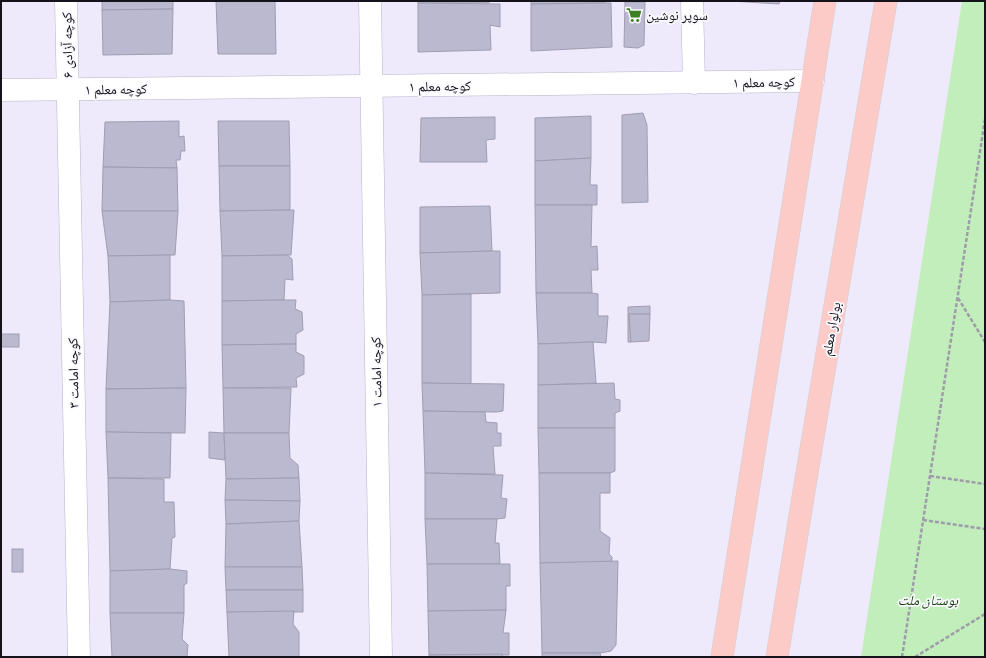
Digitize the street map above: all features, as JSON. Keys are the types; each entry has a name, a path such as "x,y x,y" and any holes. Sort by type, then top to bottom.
{"main road":[{"path":"722,657 825,1"},
{"name":"بولوار معلم","path":"777,657 886,1"}],"street":[{"name":"کوچه آزادی ۶","path":"66,1 68,90"},
{"name":"کوچه امامت ۱","path":"370,1 381,657"},
{"path":"692,1 694,83"},
{"name":"کوچه معلم ۱","path":"1,90 813,81"},
{"name":"کوچه امامت ۳","path":"68,90 79,657"}],"path":[{"path":"902,657 985,120"},
{"path":"958,298 985,342"},
{"path":"930,476 985,484"},
{"path":"924,520 985,529"},
{"path":"915,657 985,614"}],"green space":[{"name":"بوستان ملت","path":"962,1 985,1 985,657 861,657"}],"building":[{"path":"102,1 173,1 173,9 102,10"},
{"path":"216,1 275,1 276,54 218,54"},
{"path":"418,1 489,1 489,3 418,3"},
{"path":"531,1 605,1 605,3 531,4"},
{"path":"731,1 780,1 779,4"},
{"path":"625,2 645,2 644,45 638,48 624,47"},
{"path":"418,3 500,4 500,27 490,25 491,50 418,52"},
{"path":"611,3 612,47 531,51 531,4"},
{"path":"173,9 172,54 103,55 102,10"},
{"path":"643,113 647,125 648,202 622,203 622,115"},
{"path":"591,116 591,158 535,161 535,118"},
{"path":"495,117 495,139 486,140 487,162 420,162 421,118"},
{"path":"179,121 179,137 184,136 185,151 181,151 180,160 176,160 177,168 103,167 105,122"},
{"path":"218,121 289,121 290,166 219,166"},
{"path":"591,158 590,185 597,185 597,205 535,205 535,161"},
{"path":"219,166 290,166 290,210 220,211"},
{"path":"103,167 177,168 178,211 102,211"},
{"path":"535,205 592,205 591,247 597,246 598,270 591,270 592,293 536,293"},
{"path":"490,206 492,251 420,253 420,207"},
{"path":"294,210 291,255 222,256 220,211"},
{"path":"102,211 178,211 175,255 108,256"},
{"path":"500,251 500,293 422,295 420,253"},
{"path":"170,255 170,300 110,302 108,256"},
{"path":"287,255 292,259 293,280 285,279 284,300 222,301 222,256"},
{"path":"536,293 598,294 598,316 608,316 606,343 538,344"},
{"path":"471,294 471,384 422,383 422,295"},
{"path":"296,300 295,309 302,312 303,330 296,334 296,344 222,345 222,301"},
{"path":"184,301 186,388 106,389 110,302"},
{"path":"650,306 650,314 629,314 631,342 628,342 628,307"},
{"path":"629,314 650,314 649,341 631,342"},
{"path":"1,334 19,334 19,347 1,347"},
{"path":"593,342 596,383 538,385 538,344"},
{"path":"296,344 296,352 304,356 304,374 296,378 297,387 223,388 222,345"},
{"path":"422,383 504,384 503,411 423,411"},
{"path":"614,383 615,399 620,400 620,411 615,413 615,428 538,428 538,385"},
{"path":"186,388 185,433 106,432 106,389"},
{"path":"223,388 291,388 289,433 224,433"},
{"path":"423,411 485,412 486,422 497,423 497,433 501,433 501,446 493,446 495,474 425,473"},
{"path":"538,428 615,428 615,471 610,473 539,473"},
{"path":"106,432 171,433 170,478 108,478"},
{"path":"209,432 224,433 225,460 209,458"},
{"path":"224,433 289,433 290,458 298,465 299,478 226,479"},
{"path":"425,473 503,475 501,498 507,499 505,518 425,519"},
{"path":"539,473 610,473 610,493 600,493 600,531 610,538 609,554 612,557 612,562 540,563"},
{"path":"108,478 164,479 164,502 174,502 175,537 172,538 170,569 110,571"},
{"path":"299,478 300,501 225,500 226,479"},
{"path":"225,500 300,501 299,521 226,524"},
{"path":"425,519 497,519 495,543 499,543 500,564 427,564"},
{"path":"299,521 302,567 225,567 226,524"},
{"path":"12,549 23,549 23,572 12,572"},
{"path":"618,561 616,645 611,651 600,653 542,653 540,563"},
{"path":"427,564 510,564 510,586 506,586 506,610 428,611"},
{"path":"225,567 302,567 303,590 226,590"},
{"path":"170,569 187,571 187,583 184,585 184,613 110,613 110,571"},
{"path":"226,590 303,590 303,612 227,612"},
{"path":"506,610 503,633 509,633 509,655 429,655 428,611"},
{"path":"294,611 293,624 299,632 299,657 229,657 227,612"},
{"path":"110,613 184,613 182,639 188,645 187,657 112,657"},
{"path":"542,653 600,653 601,657 542,657"},
{"path":"502,654 503,657 429,657 429,655"}],"place":[{"name":"سوپر نوشین","path":"634,15"}]}
